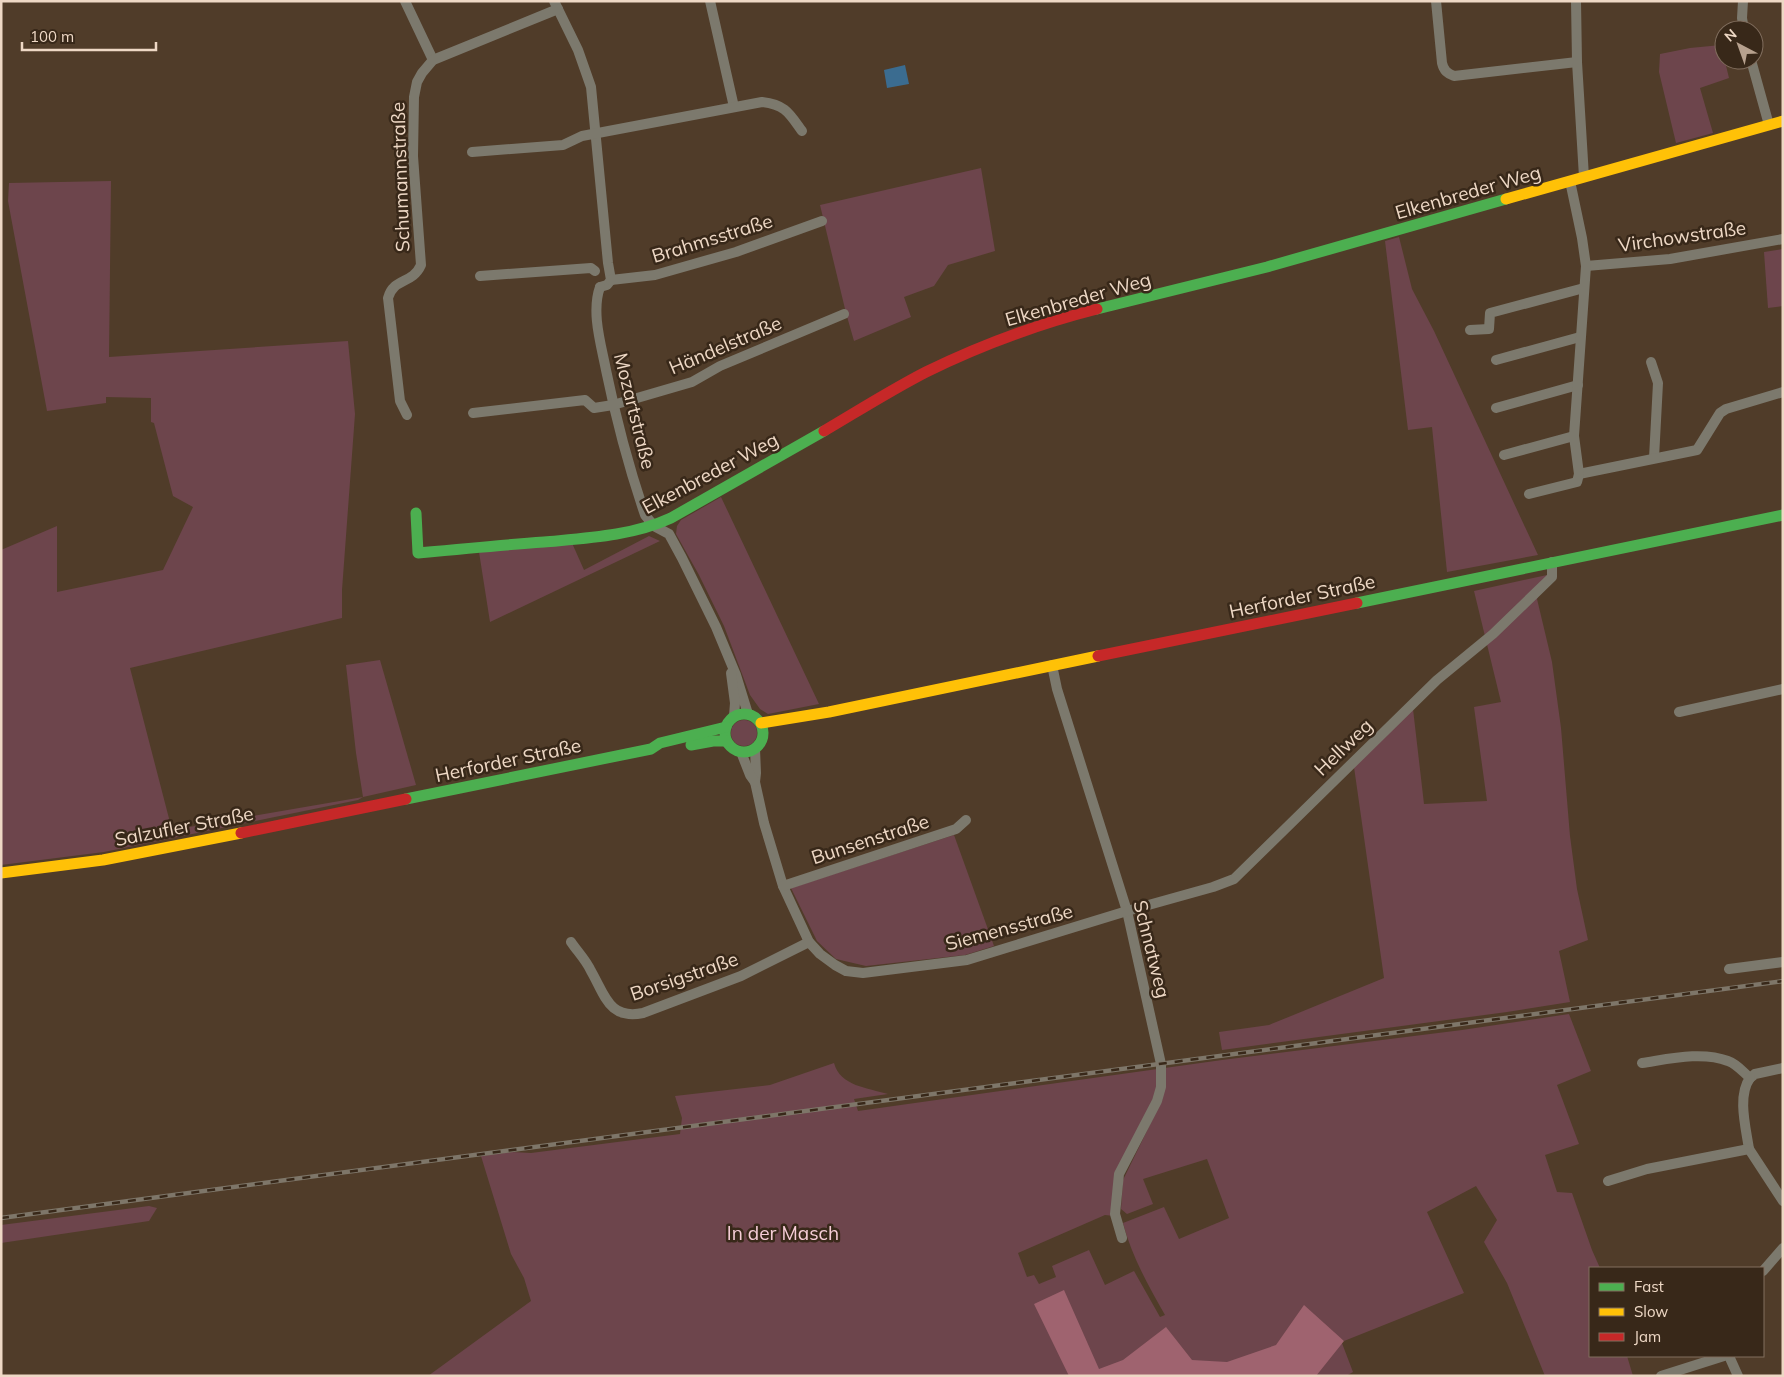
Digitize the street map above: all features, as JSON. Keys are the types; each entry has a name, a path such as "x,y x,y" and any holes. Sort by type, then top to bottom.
{"main road":[{"name":"Elkenbreder Weg","path":"416,513 418,553 597,537 654,526 925,373 1017,332 1062,318 1267,267 1783,121"},
{"name":"Herforder Straße","path":"761,723 829,712 1783,515"},
{"name":"Herforder Straße","path":"763,738 794,724 812,720 829,712"},
{"path":"748,714 761,723 764,733 763,738 755,749 749,752 741,752 735,750 726,741 724,734 726,727 734,716 748,714"},
{"name":"Herforder Straße","path":"372,806 651,749 660,743 726,727"},
{"name":"Herforder Straße","path":"651,749 661,751 714,741 726,741"},
{"name":"Salzufler Straße","path":"1,873 103,860 372,806"}],"street":[{"path":"405,1 433,60 556,5 586,69 590,87 610,275 607,285 600,287"},
{"path":"710,1 734,107"},
{"path":"1436,1 1442,63 1444,71 1448,74 1454,76 1577,62"},
{"path":"1576,1 1577,62 1584,177"},
{"path":"1742,20 1743,1"},
{"name":"Schumannstraße","path":"407,415 400,401 388,298 390,291 397,284 417,274 421,265 413,156 414,97 417,82 433,60"},
{"path":"1754,70 1769,125"},
{"path":"472,152 563,145 582,136 762,102 776,104 790,114 802,131"},
{"path":"1529,494 1577,482 1579,474 1574,436 1586,266 1570,181"},
{"name":"Brahmsstraße","path":"610,275 655,275 736,252 822,221"},
{"name":"Virchowstraße","path":"1586,266 1670,259 1783,239"},
{"path":"480,276 591,268 610,275"},
{"name":"Mozartstraße","path":"595,271 595,281 600,287 596,302 600,338 613,405 639,498 645,515 654,526 669,534 682,558 716,627 731,667 736,675 748,714"},
{"path":"1470,330 1488,329 1490,313 1584,288"},
{"name":"Händelstraße","path":"473,413 585,400 594,408 613,405 692,382 720,366 844,314"},
{"path":"1496,360 1580,338"},
{"path":"1651,362 1658,383 1654,458"},
{"path":"1496,408 1578,385"},
{"path":"1579,474 1698,450 1720,413 1726,409 1783,392"},
{"path":"1504,455 1574,436"},
{"name":"Hellweg","path":"1127,911 1213,887 1234,879 1437,680 1493,634 1529,601 1552,577 1552,562"},
{"name":"Schnatweg","path":"1052,665 1060,699 1127,911 1162,1064 1157,1101 1119,1174 1116,1214 1122,1238"},
{"name":"Mozartstraße","path":"731,667 730,677 735,703 734,716"},
{"path":"1679,712 1783,689"},
{"name":"Siemensstraße","path":"755,749 755,782 764,823 783,886 809,942 820,954 846,971 869,972 967,960 1127,911"},
{"name":"Siemensstraße","path":"741,752 750,775 755,782"},
{"name":"Bunsenstraße","path":"783,886 956,829 966,820"},
{"name":"Borsigstraße","path":"570,942 590,969 607,1002 622,1013 631,1015 643,1013 741,976 809,942"},
{"path":"1729,969 1783,962"},
{"path":"1642,1062 1700,1056 1716,1057 1730,1061 1750,1078"},
{"path":"1783,1068 1755,1074 1745,1085 1742,1095 1749,1149 1783,1201"},
{"path":"1608,1180 1647,1169 1749,1149"},
{"path":"1764,1270 1783,1248"},
{"path":"1661,1376 1721,1357"},
{"path":"1729,1357 1738,1376"}],"green space":[{"path":"1714,46 1714,70 1727,70 1729,78 1700,88 1713,133 1676,143 1659,72 1660,54"},
{"path":"981,168 995,251 948,265 934,286 904,297 911,317 854,341 820,205"},
{"path":"111,181 109,357 348,341 355,414 342,590 342,618 130,668 172,830 363,797 358,800 104,852 1,865 1,550 57,526 57,592 163,570 193,507 173,496 154,423 151,422 151,398 106,397 106,403 47,411 8,201 9,183"},
{"path":"1399,237 1412,289 1434,331 1538,555 1447,572 1432,427 1408,430 1385,241"},
{"path":"1783,249 1783,306 1768,308 1764,252"},
{"path":"721,497 819,704 768,714 760,709 750,695 724,626 676,534 677,526 681,520"},
{"path":"649,536 660,541 490,622 479,552 572,543 584,570"},
{"path":"1547,575 1537,599 1552,662 1561,728 1570,836 1577,889 1588,940 1559,951 1570,1002 1222,1050 1219,1032 1269,1025 1384,978 1354,767 1413,709 1424,804 1487,801 1474,707 1501,702 1474,591"},
{"path":"380,660 416,785 363,797 346,665"},
{"path":"744,720 753,724 757,733 753,742 744,746 735,742 731,733 735,724"},
{"path":"954,835 994,946 965,955 866,966 836,959 817,941 791,888"},
{"name":"In der Masch","path":"1569,1014 1591,1071 1557,1085 1579,1144 1545,1155 1557,1192 1572,1193 1600,1267 1589,1267 1589,1357 1627,1357 1633,1376 1545,1376 1507,1283 1484,1242 1497,1220 1476,1186 1427,1212 1464,1293 1344,1341 1340,1338 1353,1372 1346,1376 428,1376 531,1301 524,1278 511,1254 481,1156 512,1152 531,1153 680,1134 682,1118 675,1096 770,1085 834,1063 837,1071 848,1081 864,1088 888,1094 854,1099 858,1111 1222,1060 1462,1030","holes":["1163,1098 1123,1180 1121,1209 1127,1214 1153,1204 1143,1179 1207,1159 1229,1218 1179,1239 1164,1207 1123,1223 1136,1259 1165,1315 1160,1317 1134,1271 1105,1285 1089,1250 1052,1266 1056,1277 1039,1284 1034,1275 1027,1277 1018,1253 1105,1215 1114,1216 1117,1176"]},
{"path":"149,1206 157,1208 149,1221 1,1243 1,1225"}],"shaded area":[{"path":"1064,1290 1099,1369 1123,1360 1166,1327 1192,1360 1227,1362 1276,1345 1304,1305 1344,1341 1316,1376 1069,1376 1034,1304"}],"water":[{"path":"905,65 909,84 887,88 884,70"}],"railway":[{"path":"1,1218 1783,981"}],"traffic: fast":[{"path":"1097,309 1267,267 1506,199"},
{"path":"416,513 418,553 576,539 641,529 671,518 824,431"},
{"path":"1357,603 1783,515"},
{"path":"744,714 758,719 763,733 758,747 744,752 730,747 725,733 730,719 744,714"},
{"path":"406,799 651,749 660,743 726,727"},
{"path":"691,745 726,741"}],"traffic: slow":[{"path":"1506,199 1783,121"},
{"path":"761,723 829,712 1098,656"},
{"path":"1,873 103,860 241,833"}],"traffic: jam":[{"path":"824,431 900,386 947,362 1010,336 1053,321 1097,309"},
{"path":"1098,656 1357,603"},
{"path":"241,833 406,799"}]}
